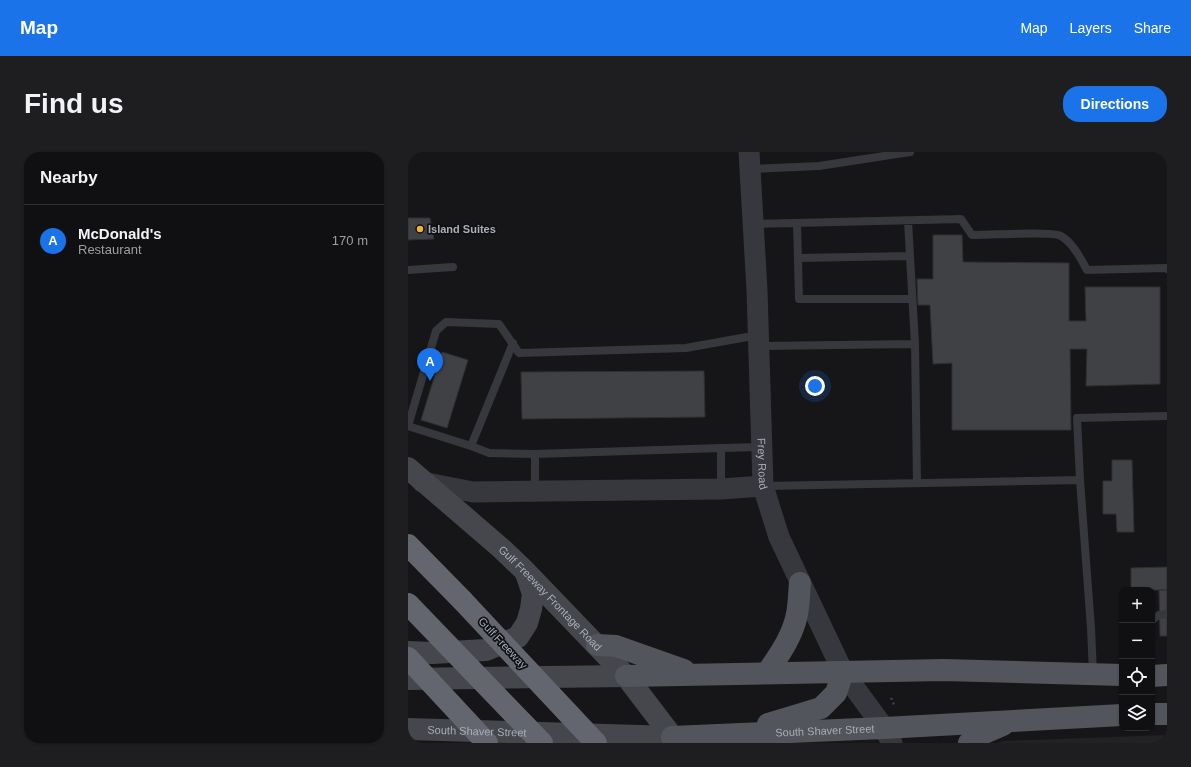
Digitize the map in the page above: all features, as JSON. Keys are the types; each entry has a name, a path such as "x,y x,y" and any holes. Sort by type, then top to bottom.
{"highway":[{"name":"Gulf Freeway","path":"408,545 462,600 596,743"},
{"path":"408,604 542,743"},
{"path":"408,658 487,743"}],"main road":[{"name":"Gulf Freeway Frontage Road","path":"415,475 502,549 526,572 626,676 675,740"},
{"path":"408,652 432,653 486,650 518,637 527,623 533,594 526,572"},
{"path":"767,673 784,647 791,633 797,615 800,583"},
{"path":"597,645 616,646 696,675"},
{"path":"408,679 944,670 1119,675"},
{"path":"724,735 821,708 836,693 843,672"},
{"path":"1155,676 1167,675"},
{"path":"1155,714 1167,714"},
{"name":"South Shaver Street","path":"408,729 675,740 724,735 888,735 1017,720 1119,715"},
{"path":"969,743 982,734 1017,720"},
{"path":"408,737 414,743"}],"street":[{"name":"Frey Road","path":"750,160 759,341 763,486 779,537 843,672 888,735"},
{"path":"415,475 473,492 722,489 763,486"}],"lane":[{"path":"750,160 819,166 910,152"},
{"path":"753,224 961,219 972,235 1060,235 1068,240 1087,270 1167,269"},
{"path":"908,221 915,344 917,483"},
{"path":"797,223 799,299 912,298"},
{"path":"798,258 910,256"},
{"path":"408,270 453,267"},
{"path":"762,447 535,454 489,452 408,426 436,331 446,322 499,324 520,353 678,349 759,341 915,344"},
{"path":"471,446 513,343"},
{"path":"1093,674 1092,628 1080,480 1077,418 1167,416"},
{"path":"721,448 722,489"},
{"path":"535,454 535,492"},
{"path":"763,486 1080,480"},
{"path":"1155,618 1159,615 1167,614"}],"path":[{"path":"891,698 895,707"}],"shaded area":[{"path":"1167,735 1167,743 997,743 1003,741"}],"building":[{"name":"Island Suites","path":"408,218 430,218 434,239 408,240"},
{"path":"933,235 962,235 963,262 1069,263 1069,321 1086,321 1085,287 1160,287 1160,384 1086,386 1087,349 1070,349 1071,430 952,430 952,363 933,364 930,305 918,305 917,279 933,279"},
{"path":"442,352 468,360 447,428 421,420"},
{"path":"704,371 705,417 522,419 521,372"},
{"path":"1112,460 1132,460 1134,532 1117,532 1116,514 1103,514 1103,481 1112,481"},
{"path":"1167,567 1167,590 1155,590 1155,587 1131,587 1131,568"},
{"path":"1159,590 1167,590 1167,636 1160,636"}],"place":[{"name":"Island Suites","path":"420,229"},
{"name":"McDonald's","path":"430,381"}]}
